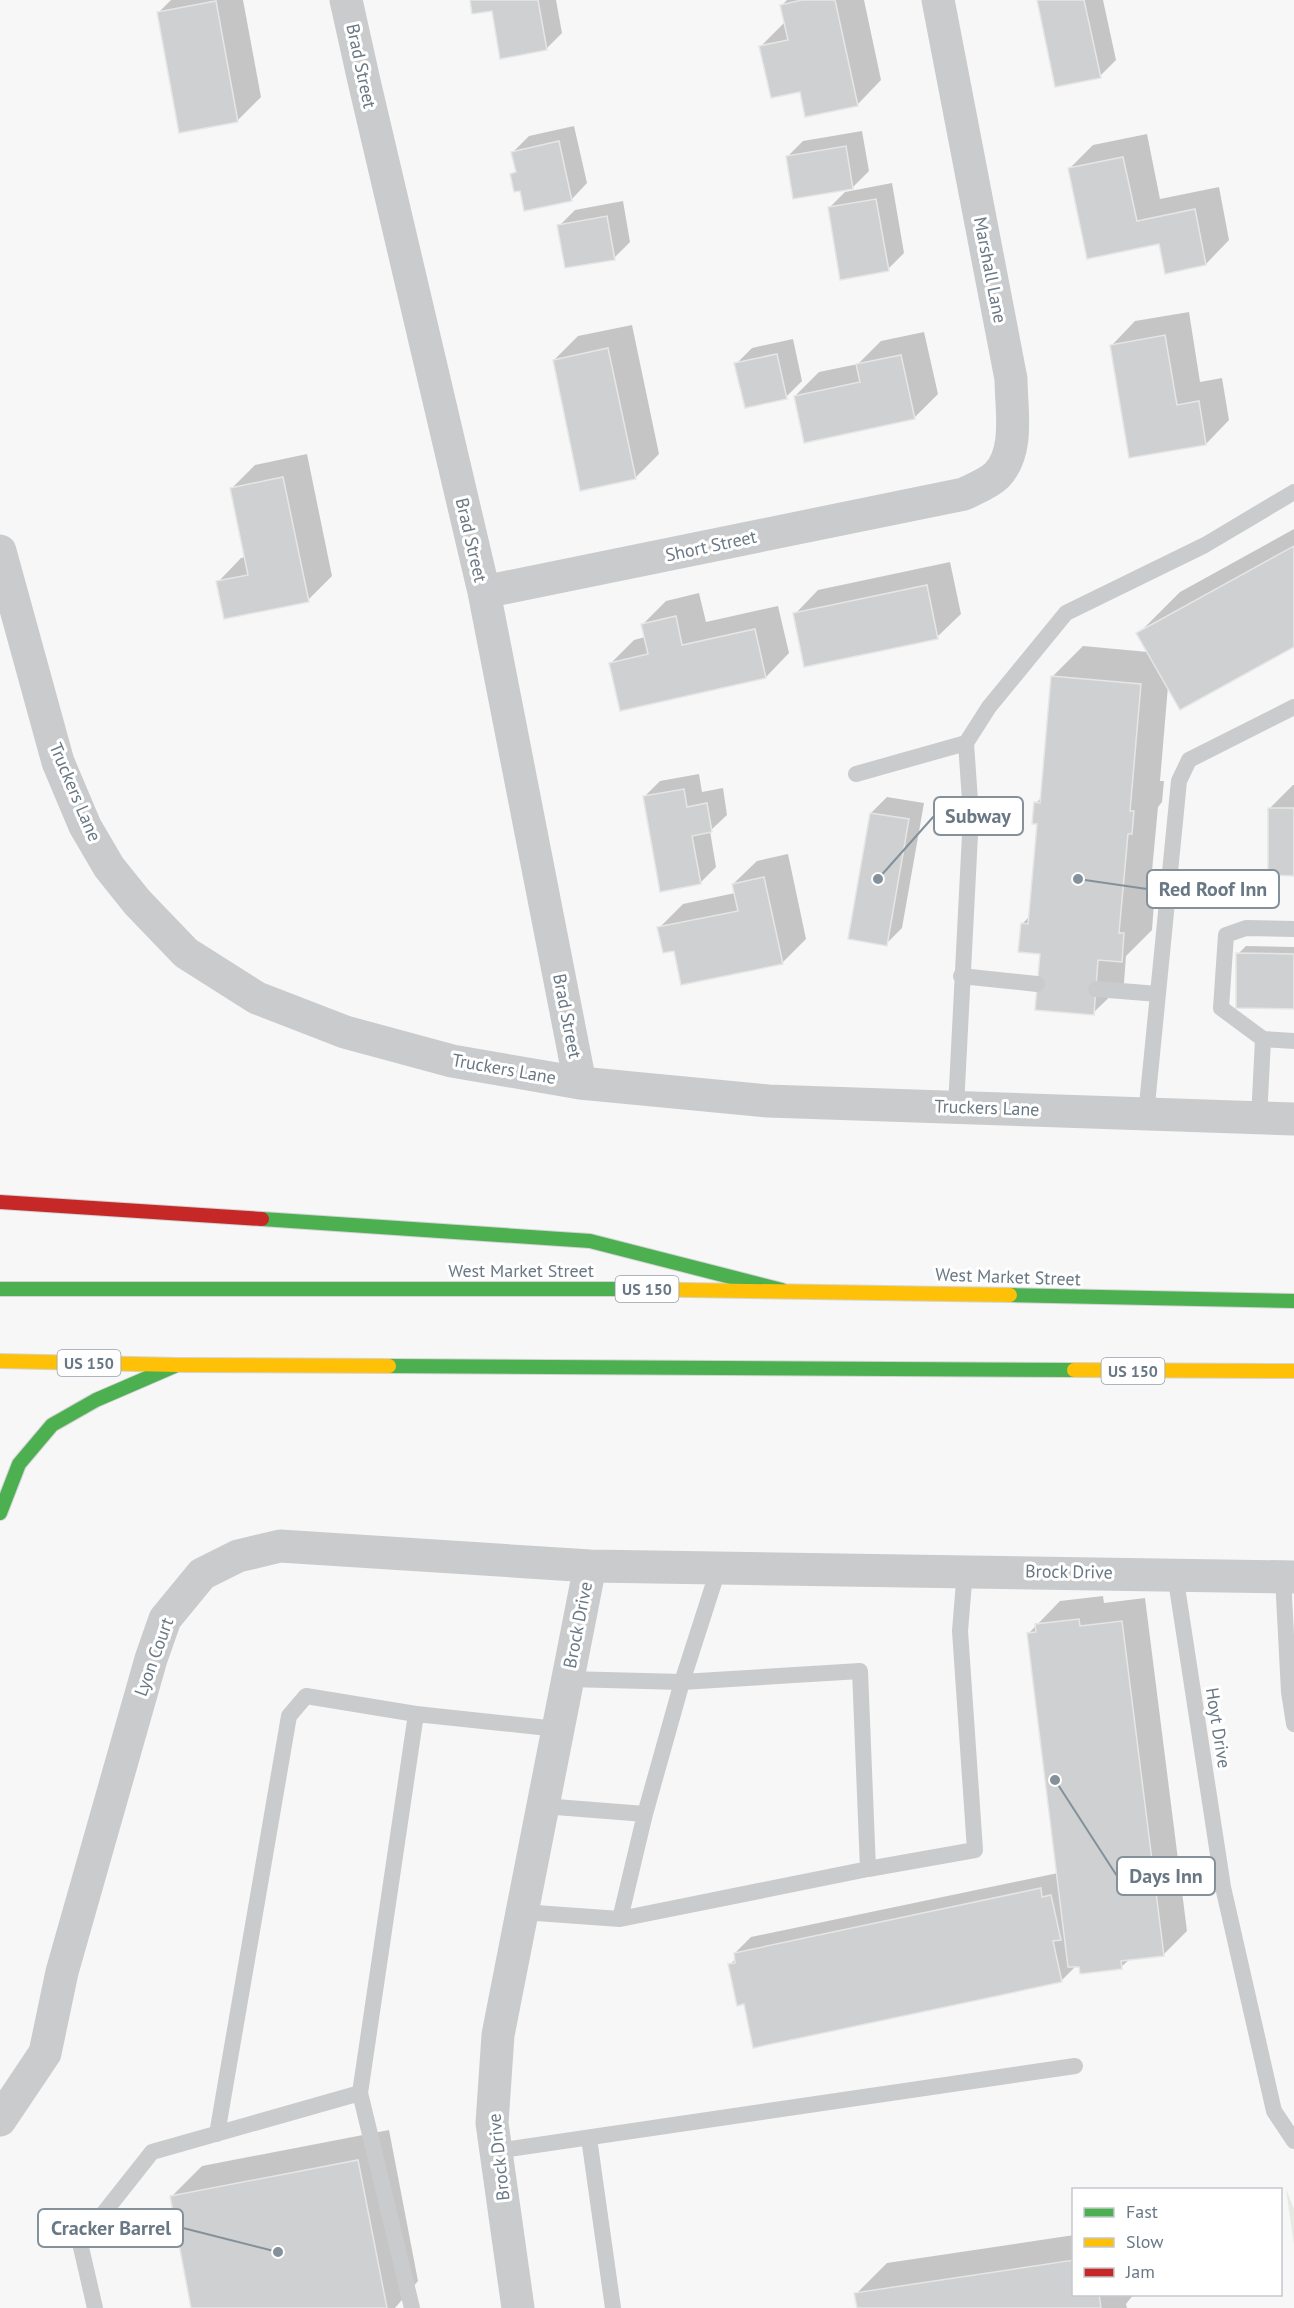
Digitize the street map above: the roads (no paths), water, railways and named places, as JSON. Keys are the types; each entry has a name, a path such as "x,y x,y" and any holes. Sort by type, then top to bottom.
{"main road":[{"path":"0,1202 590,1241 782,1290"},
{"name":"West Market Street","path":"0,1289 782,1290 1294,1301"},
{"name":"US 150","path":"0,1361 177,1365 1294,1371"},
{"path":"0,1513 19,1464 52,1425 96,1400 177,1365"}],"street":[{"name":"Brad Street","path":"346,0 363,81 484,592 580,1083"},
{"name":"Marshall Lane","path":"937,500 964,494 997,475 1006,462 1012,441 1011,379 938,0"},
{"name":"Short Street","path":"484,592 937,500"},
{"name":"Truckers Lane","path":"0,551 58,762 85,826 109,867 137,902 186,953 256,999 345,1032 452,1061 580,1083 768,1101 1294,1119"},
{"name":"Lyon Court","path":"0,2120 45,2053 62,1972 147,1670 165,1618 202,1574 238,1556 280,1546 590,1566"},
{"name":"Brock Drive","path":"518,2308 492,2122 498,2035 590,1566 965,1570 1288,1577"}],"lane":[{"path":"956,1107 971,815 966,743 989,707 1066,613 1205,545 1294,492"},
{"path":"1146,1115 1179,782 1189,760 1294,708"},
{"path":"856,774 966,743"},
{"path":"1294,929 1246,928 1226,935 1221,1008 1263,1039 1294,1041"},
{"path":"961,976 1037,984"},
{"path":"1096,989 1158,994"},
{"path":"1259,1119 1263,1039"},
{"path":"620,1919 645,1814 682,1682 719,1567"},
{"path":"522,1912 620,1919 975,1850 960,1631 965,1570"},
{"name":"Hoyt Drive","path":"1175,1574 1223,1887 1274,2111 1294,2140"},
{"path":"1288,1577 1289,1692 1294,1724"},
{"path":"568,1679 682,1682 860,1671 868,1869"},
{"path":"217,2133 289,1716 306,1696 416,1714 558,1729"},
{"path":"412,2308 360,2093 416,1714"},
{"path":"543,1806 645,1814"},
{"path":"496,2151 1075,2066"},
{"path":"95,2308 80,2243 152,2152 360,2093"},
{"path":"589,2138 613,2308"}],"place":[{"name":"Subway","path":"878,879"},
{"name":"Red Roof Inn","path":"1078,879"},
{"name":"Days Inn","path":"1055,1780"},
{"name":"Cracker Barrel","path":"278,2252"}]}
